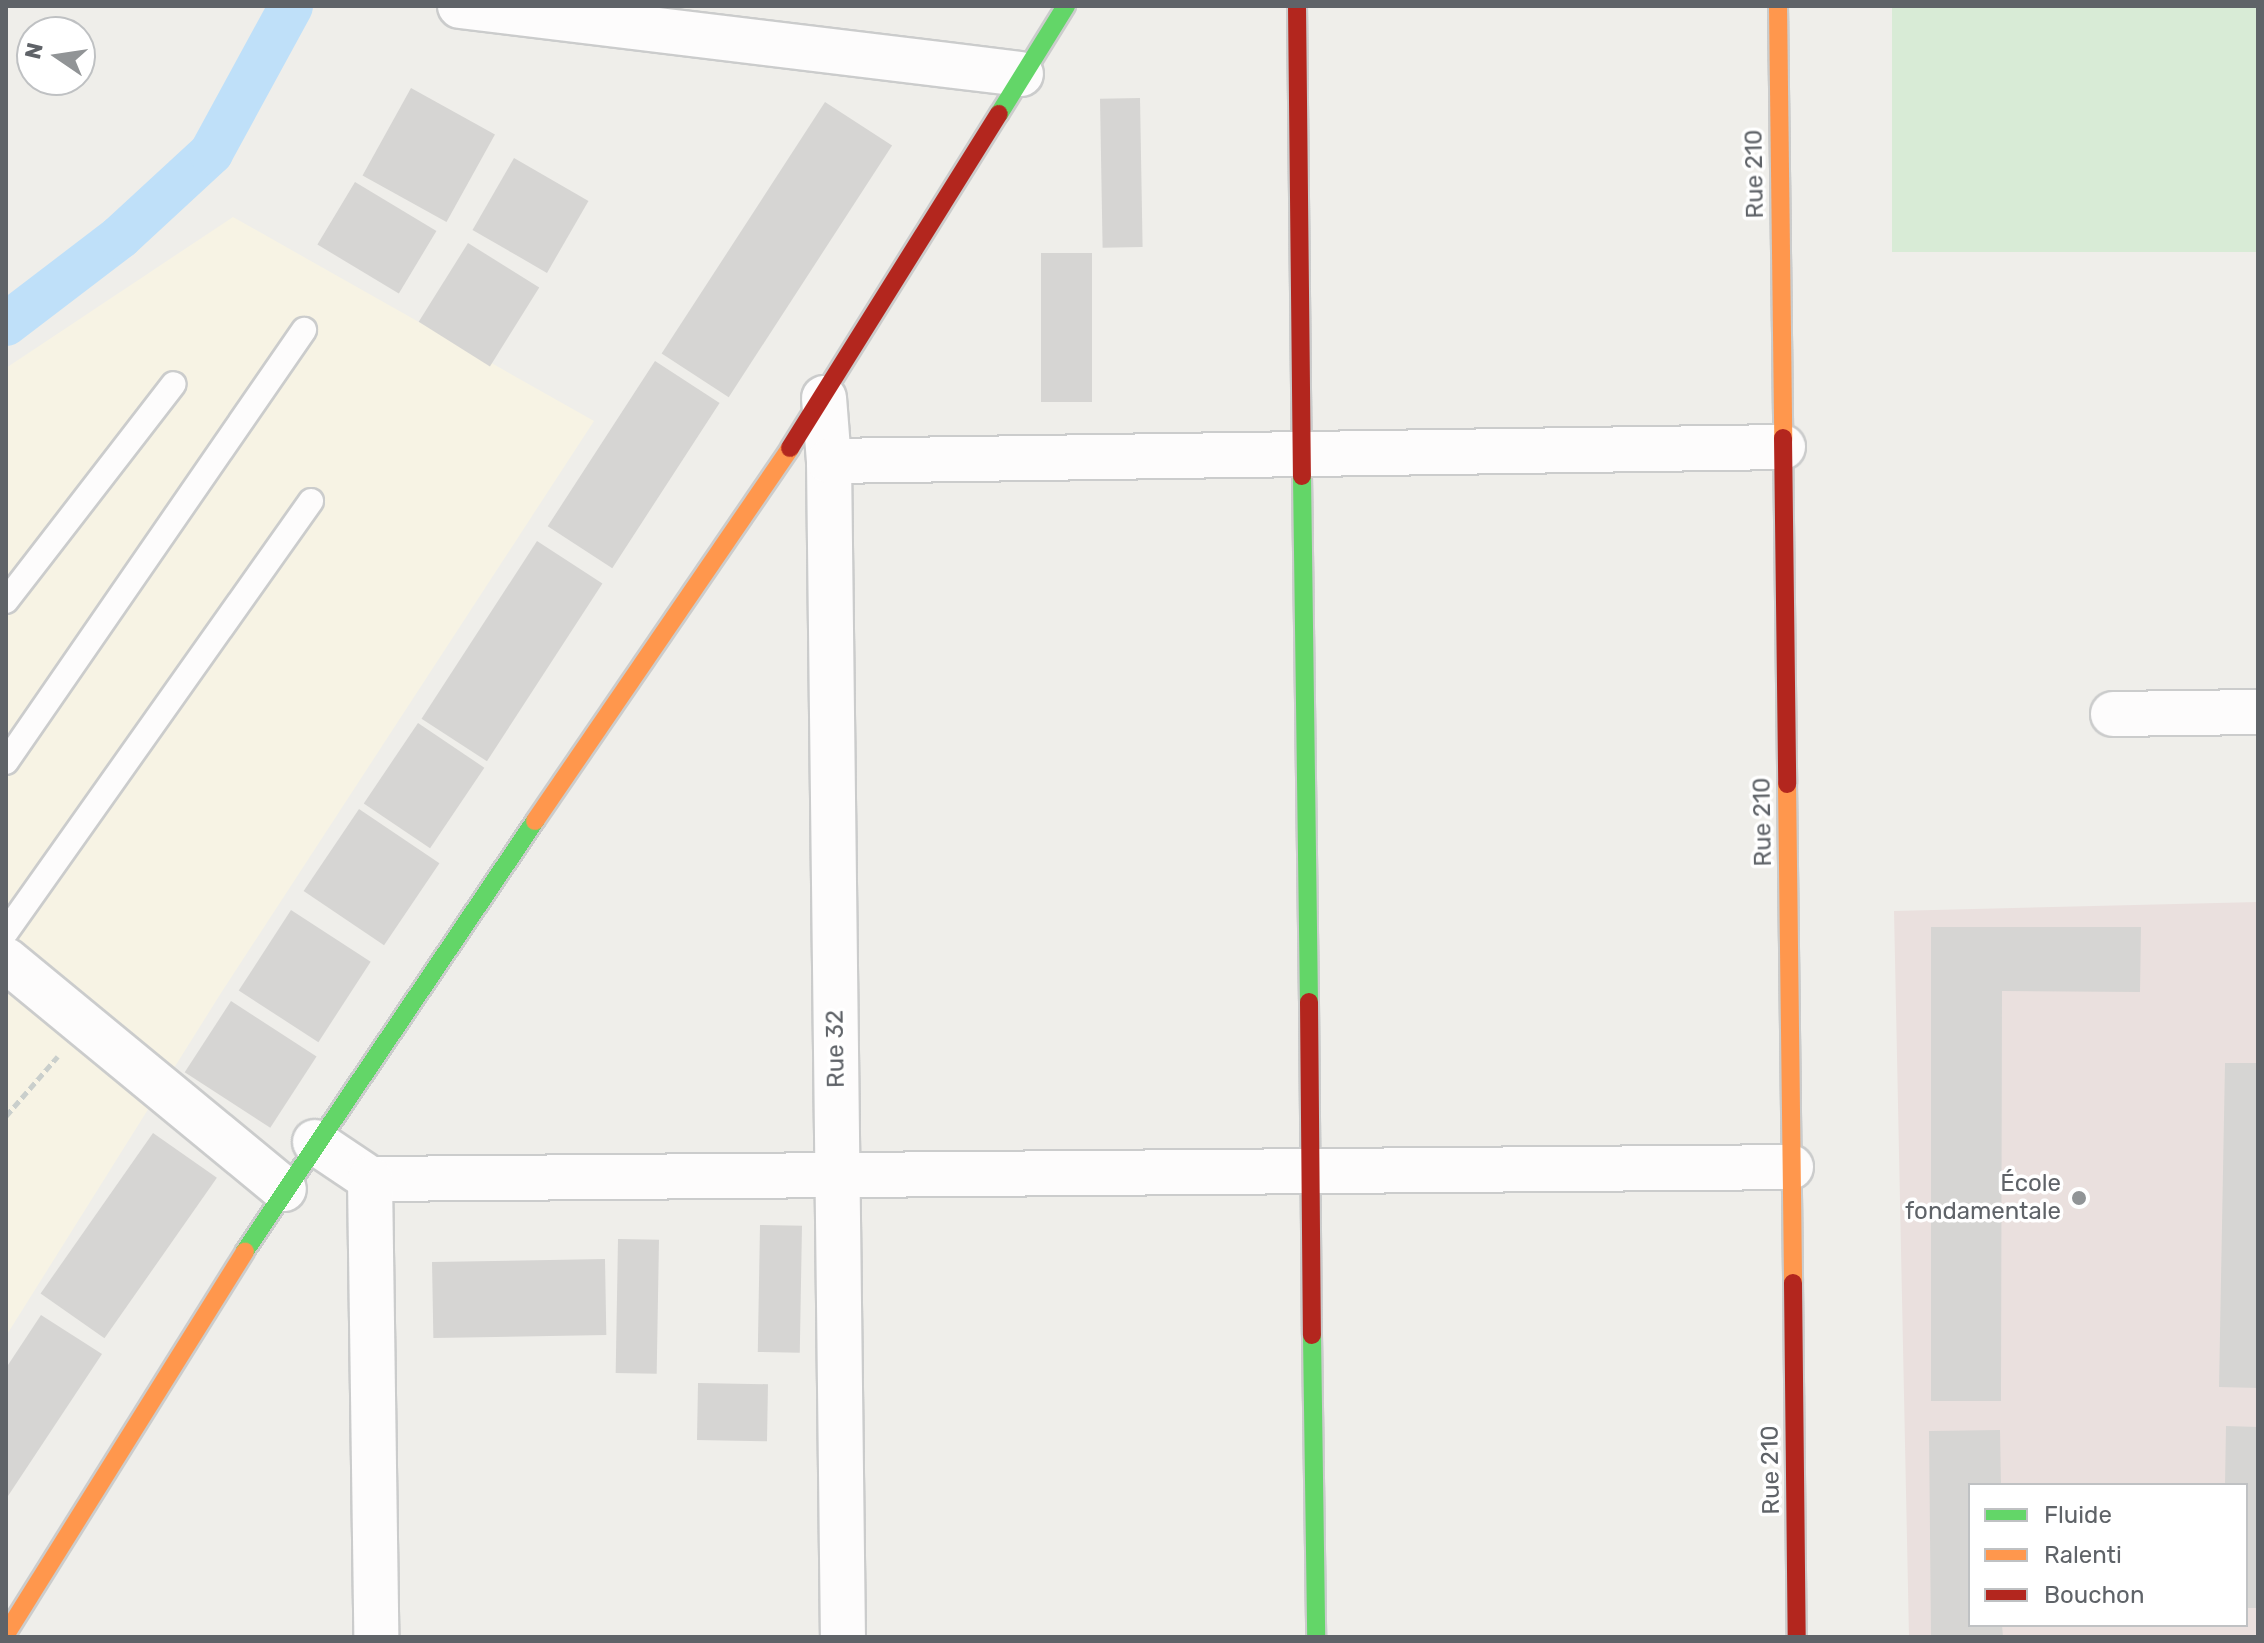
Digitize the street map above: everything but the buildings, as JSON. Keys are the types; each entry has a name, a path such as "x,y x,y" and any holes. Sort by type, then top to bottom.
{"street":[{"path":"460,6 1021,74"},
{"path":"6,1634 315,1142 824,398 1021,74 1066,6"},
{"path":"1297,6 1316,1637"},
{"name":"Rue 210","path":"1778,6 1797,1637"},
{"name":"Rue 32","path":"824,398 829,461 843,1637"},
{"path":"829,461 1783,447"},
{"path":"2113,714 2258,712"},
{"path":"6,960 284,1189"},
{"path":"315,1142 370,1179 1791,1167"},
{"path":"370,1179 376,1637"}],"lane":[{"path":"6,762 304,330"},
{"path":"6,601 174,384"},
{"path":"6,932 311,501"}],"path":[{"path":"6,1116 84,1026"}],"shaded area":[{"path":"233,217 594,421 221,993 6,1336 6,368"},
{"name":"École fondamentale","path":"2258,902 2258,1637 1909,1637 1894,911"}],"green space":[{"path":"1892,6 2258,6 2258,252 1892,252"}],"waterway":[{"path":"6,324 120,237 211,153 291,6"}],"traffic: fast":[{"path":"999,114 1066,6"},
{"path":"1302,476 1309,1002"},
{"path":"245,1251 535,821"},
{"path":"1312,1335 1316,1637"}],"traffic: slow":[{"path":"1778,6 1783,438"},
{"path":"535,821 790,448"},
{"path":"1787,784 1793,1283"},
{"path":"6,1634 245,1251"}],"traffic: jam":[{"path":"1297,6 1302,476"},
{"path":"790,448 999,114"},
{"path":"1783,438 1787,784"},
{"path":"1309,1002 1312,1335"},
{"path":"1793,1283 1797,1637"}],"place":[{"name":"École fondamentale","path":"2079,1198"}]}
